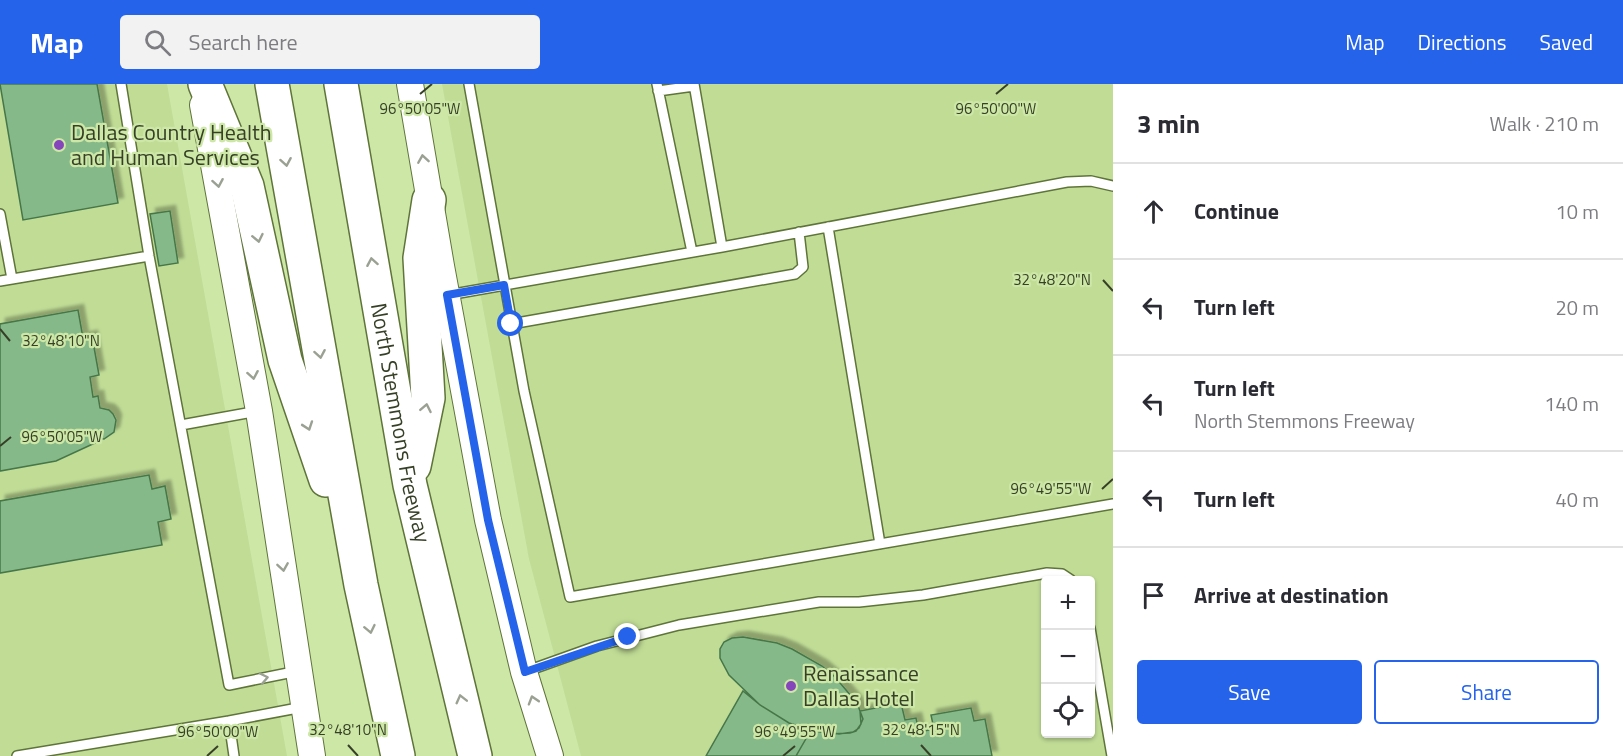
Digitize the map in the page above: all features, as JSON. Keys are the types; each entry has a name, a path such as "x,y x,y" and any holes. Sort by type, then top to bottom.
{"highway":[{"path":"205,84 247,186 285,360 361,585"},
{"path":"272,84 361,585 398,756"},
{"name":"North Stemmons Freeway","path":"341,84 410,485 475,756"},
{"path":"410,485 428,398 420,258 429,200"}],"main road":[{"path":"200,84 260,411 312,756"},
{"path":"410,84 488,520 525,672 550,756"}],"lane":[{"path":"122,84 149,256 229,685 298,671"},
{"path":"469,84 511,324 570,597 1113,504"},
{"path":"692,252 657,88 694,85 722,247"},
{"path":"447,295 722,247 1067,182 1091,181 1113,186"},
{"path":"0,214 12,279"},
{"path":"828,227 880,544"},
{"path":"511,324 795,274 803,267 799,232"},
{"path":"0,281 149,256"},
{"path":"181,425 260,411"},
{"path":"525,672 658,628 819,602 858,602 923,595 1047,573 1065,576"},
{"path":"1090,630 1112,756"},
{"path":"17,756 305,707"},
{"path":"229,721 234,756"}],"shaded area":[{"path":"0,84 167,84 287,756 0,756"},
{"path":"442,84 1113,84 1113,756 581,756 529,559"}],"building":[{"name":"Dallas Country Health and Human Services","path":"0,84 97,84 118,203 23,220"},
{"path":"170,211 178,263 159,266 150,214"},
{"path":"78,310 83,338 92,336 99,375 90,377 93,397 98,396 100,408 109,410 113,414 116,420 114,432 104,439 95,438 95,443 56,461 0,471 0,324"},
{"path":"149,475 152,489 165,486 171,519 158,522 162,545 0,573 0,501"},
{"name":"Renaissance Dallas Hotel","path":"743,637 777,643 822,666 835,677 857,703 863,719 859,728 853,732 839,734 811,730 789,723 760,705 729,675 720,658 720,649 724,642 732,638"},
{"path":"743,691 789,723 811,730 796,756 706,756"},
{"path":"901,703 905,720 916,718 919,732 934,729 931,715 971,708 974,721 985,719 992,756 796,756 811,730 830,734 850,733 856,731 861,724 860,711"}],"place":[{"name":"Dallas Country Health and Human Services","path":"59,145"},
{"name":"Renaissance Dallas Hotel","path":"791,686"}],"route":[{"path":"511,324 504,285 447,295 488,520 525,672 628,637"}]}
